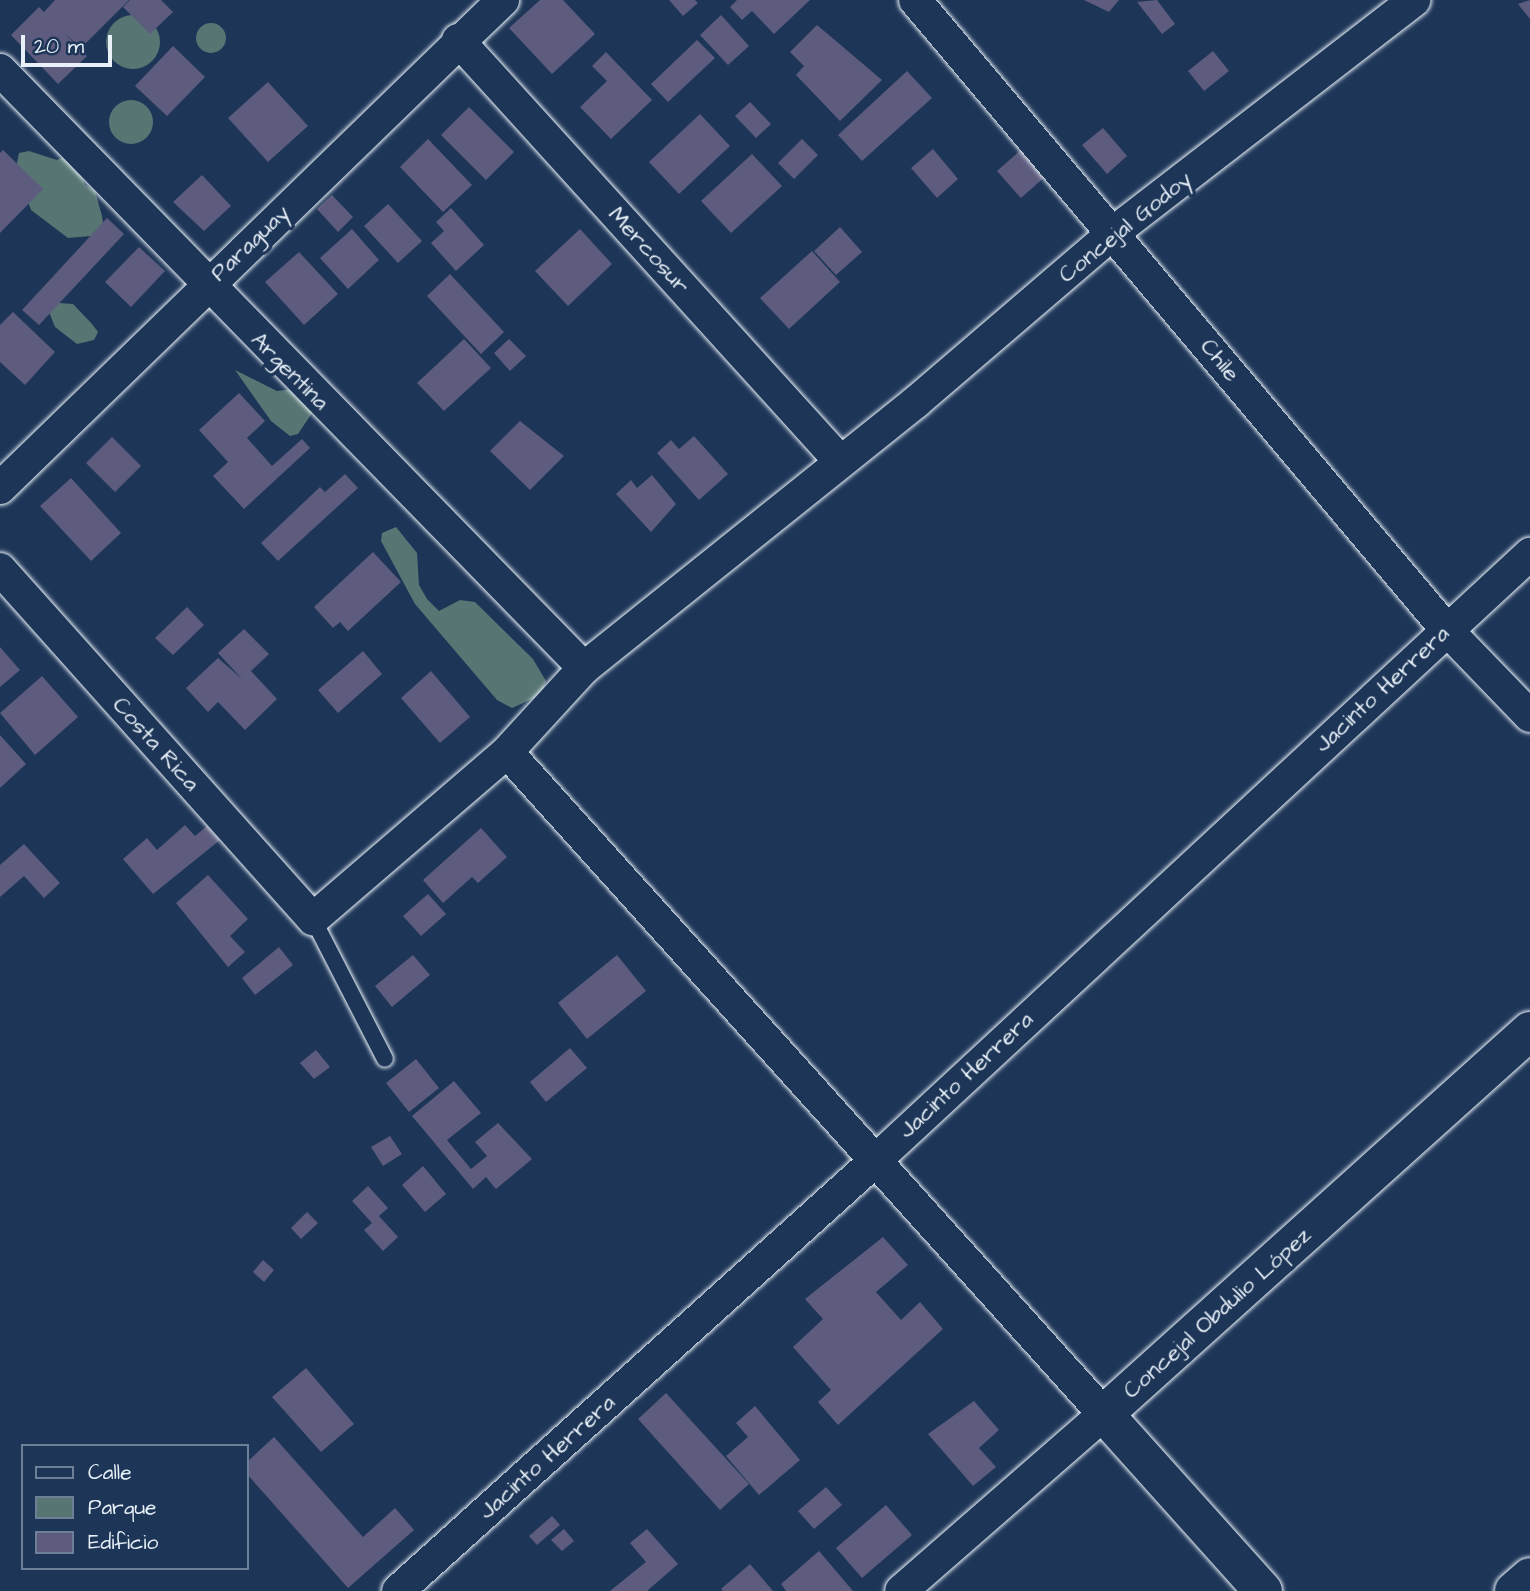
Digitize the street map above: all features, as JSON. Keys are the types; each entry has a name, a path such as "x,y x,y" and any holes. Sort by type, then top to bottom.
{"street":[{"name":"Paraguay","path":"0,488 458,40 503,0"},
{"name":"Chile","path":"915,0 1446,629 1530,716"},
{"name":"Concejal Godoy","path":"313,919 507,752 584,668 840,461 1113,233 1414,0"},
{"name":"Mercosur","path":"458,40 840,461"},
{"name":"Argentina","path":"0,71 206,285 584,668"},
{"name":"Jacinto Herrera","path":"398,1591 876,1160 1530,554"},
{"name":"Costa Rica","path":"0,569 313,919"},
{"path":"507,752 1263,1591"},
{"name":"Concejal Obdulio López","path":"901,1591 1104,1414 1530,1031"},
{"path":"1514,1591 1530,1577"}],"lane":[{"path":"313,919 385,1059"}],"green space":[{"path":"133,15 152,23 160,42 152,61 133,69 114,61 106,42 114,23"},
{"path":"211,23 217,24 225,32 225,44 217,52 211,53 205,52 197,44 196,38 197,32 205,24"},
{"path":"131,100 146,107 153,122 146,137 131,144 116,137 109,122 116,107"},
{"path":"29,151 57,160 66,156 78,169 85,185 95,191 103,223 91,236 68,238 31,210 16,168 19,153"},
{"path":"59,303 73,304 92,324 98,332 94,340 77,344 55,327 49,312"},
{"path":"235,370 277,391 293,389 320,401 298,434 290,436 271,421"},
{"path":"396,527 417,553 419,585 427,599 439,611 460,600 475,602 533,659 546,681 541,695 512,708 497,700 415,604 381,541 382,533"}],"building":[{"path":"55,0 129,0 81,48 64,33 87,56 58,84 11,35 39,7 44,12"},
{"path":"130,0 161,0 173,12 150,34 123,7"},
{"path":"540,0 563,0 595,34 552,74 509,28"},
{"path":"669,0 695,0 698,3 683,16"},
{"path":"737,0 810,0 774,34 752,11 742,20 730,7"},
{"path":"1084,0 1119,0 1109,12"},
{"path":"1157,0 1175,24 1162,34 1137,2"},
{"path":"1530,0 1530,19 1518,4"},
{"path":"721,15 749,46 728,65 700,35"},
{"path":"817,25 882,80 840,121 796,75 804,66 790,52"},
{"path":"697,40 715,58 668,102 651,84"},
{"path":"173,46 205,77 167,116 135,86"},
{"path":"1213,51 1229,71 1204,91 1188,71"},
{"path":"606,52 652,100 611,139 580,107 607,81 592,66"},
{"path":"907,71 932,98 862,161 838,135"},
{"path":"268,82 308,126 268,162 228,118"},
{"path":"750,102 771,124 756,138 735,116"},
{"path":"469,107 514,152 486,180 441,135"},
{"path":"700,114 730,146 679,194 649,162"},
{"path":"1103,128 1127,156 1107,174 1082,145"},
{"path":"428,139 472,185 443,212 400,167"},
{"path":"802,139 818,155 794,179 778,163"},
{"path":"1023,148 1047,175 1021,198 997,171"},
{"path":"933,149 958,179 937,198 911,168"},
{"path":"3,150 43,189 0,233 0,153"},
{"path":"752,154 782,186 731,233 701,201"},
{"path":"202,175 231,206 204,231 173,202"},
{"path":"332,195 353,217 338,232 317,209"},
{"path":"388,204 422,241 398,263 364,226"},
{"path":"451,208 484,245 456,271 431,243 444,231 436,222"},
{"path":"107,218 124,234 39,325 22,310"},
{"path":"840,227 862,252 836,275 814,251"},
{"path":"352,229 379,260 348,289 320,258"},
{"path":"580,229 612,264 568,306 535,271"},
{"path":"139,247 165,271 131,307 105,282"},
{"path":"812,251 840,282 789,329 760,298"},
{"path":"299,252 338,294 304,325 265,282"},
{"path":"450,274 504,332 481,354 427,296"},
{"path":"13,312 55,352 25,385 0,362 0,325"},
{"path":"464,339 491,368 444,411 417,383"},
{"path":"509,339 526,356 510,371 494,353"},
{"path":"239,393 265,421 247,438 272,466 302,439 310,448 244,509 213,476 228,462 199,430"},
{"path":"520,421 564,456 530,490 490,451"},
{"path":"694,436 728,474 699,500 657,453 671,440 679,449"},
{"path":"112,437 141,466 115,492 86,463"},
{"path":"345,474 358,488 278,561 261,543 320,487 325,492"},
{"path":"652,475 676,504 651,532 616,494 631,480 637,488"},
{"path":"71,478 121,533 91,561 40,506"},
{"path":"373,552 401,582 348,631 340,622 333,628 314,607"},
{"path":"187,607 204,625 173,655 155,638"},
{"path":"244,629 269,654 251,671 277,699 245,730 218,702 208,712 186,688 218,658 242,679 218,653"},
{"path":"0,647 20,670 0,687"},
{"path":"363,651 382,674 338,713 318,690"},
{"path":"431,671 470,717 440,743 401,698"},
{"path":"42,676 78,717 35,755 0,713"},
{"path":"0,735 26,764 0,788"},
{"path":"185,825 195,836 207,826 220,840 153,894 123,859 147,838 157,850"},
{"path":"481,828 507,857 478,883 472,877 443,903 423,880"},
{"path":"24,844 60,883 44,898 24,876 0,897 0,865"},
{"path":"208,875 248,919 230,936 245,952 228,967 176,903"},
{"path":"428,894 446,914 421,936 403,916"},
{"path":"279,947 293,965 255,995 242,978"},
{"path":"413,955 430,975 392,1007 375,986"},
{"path":"617,955 646,991 587,1039 558,1003"},
{"path":"570,1048 587,1068 546,1102 530,1082"},
{"path":"316,1050 330,1067 314,1079 300,1063"},
{"path":"416,1059 439,1088 409,1112 386,1083"},
{"path":"454,1081 481,1113 447,1140 471,1169 487,1156 475,1142 498,1123 532,1159 496,1189 486,1177 473,1189 412,1116"},
{"path":"390,1136 402,1154 383,1166 371,1147"},
{"path":"423,1166 446,1194 425,1212 402,1185"},
{"path":"368,1186 388,1208 379,1216 398,1237 383,1251 364,1230 372,1223 352,1201"},
{"path":"307,1212 318,1223 301,1239 291,1228"},
{"path":"883,1237 908,1265 876,1292 901,1320 920,1302 943,1329 838,1425 818,1402 831,1390 793,1347 823,1319 805,1299"},
{"path":"263,1260 274,1270 264,1282 253,1272"},
{"path":"306,1368 354,1424 321,1452 272,1397"},
{"path":"666,1393 749,1484 720,1510 638,1419"},
{"path":"974,1401 999,1430 979,1448 996,1467 973,1486 928,1434"},
{"path":"755,1406 800,1460 759,1495 726,1456 748,1437 736,1423"},
{"path":"274,1437 363,1537 395,1508 414,1530 348,1588 248,1475 248,1461"},
{"path":"826,1487 842,1505 814,1529 798,1511"},
{"path":"886,1505 912,1535 862,1578 836,1548"},
{"path":"552,1516 560,1525 537,1545 529,1536"},
{"path":"564,1529 574,1541 562,1551 551,1540"},
{"path":"647,1529 678,1564 647,1591 610,1591 646,1562 630,1543"},
{"path":"819,1551 853,1591 786,1591 781,1584"},
{"path":"750,1564 773,1591 721,1589"}]}
